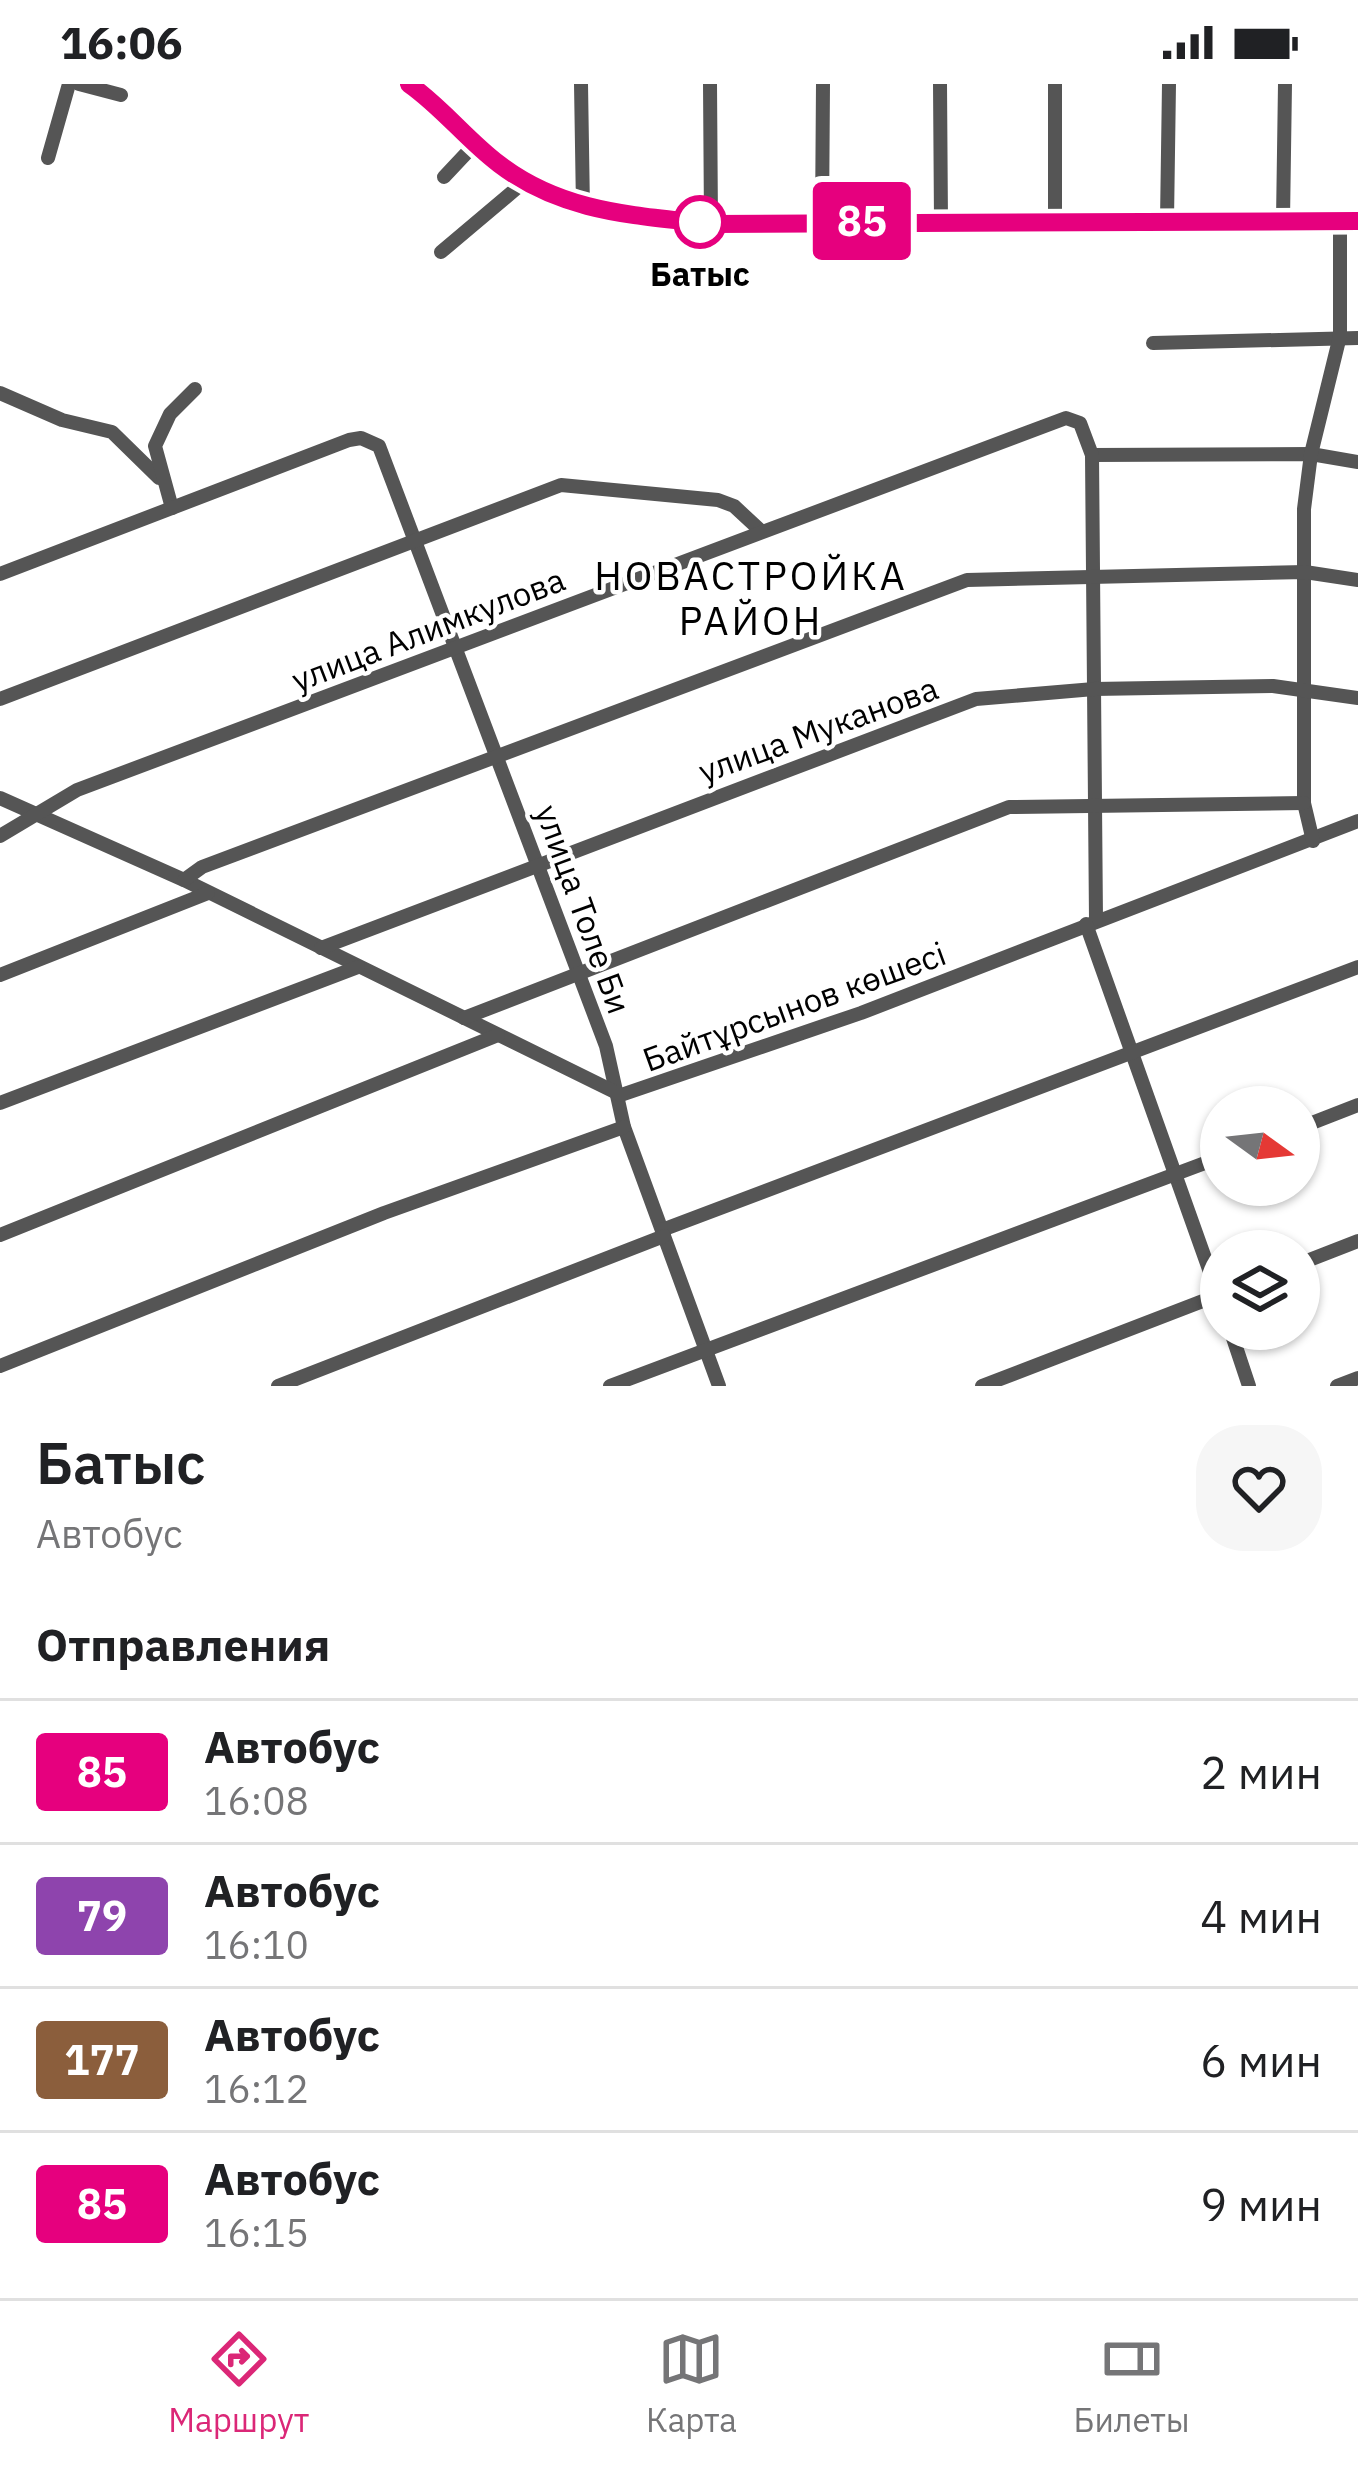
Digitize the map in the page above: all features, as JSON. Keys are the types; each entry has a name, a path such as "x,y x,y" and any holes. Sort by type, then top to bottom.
{"street":[{"path":"48,158 69,84"},
{"path":"79,84 121,95"},
{"path":"409,84 524,182 583,208 710,224 1358,221"},
{"path":"581,84 583,208"},
{"path":"710,84 710,224"},
{"path":"822,220 823,84"},
{"path":"940,84 941,221"},
{"path":"1055,84 1055,220"},
{"path":"1168,220 1169,84"},
{"path":"1283,220 1285,84"},
{"path":"444,176 475,144"},
{"path":"441,252 524,182"},
{"path":"1313,841 1304,803 1305,572 1312,454 1340,337 1340,221"},
{"path":"1153,343 1358,338"},
{"path":"0,574 172,508 159,478 155,446 161,429 195,389"},
{"path":"0,393 62,420 112,432 159,478"},
{"name":"улица Алимкулова","path":"0,836 39,815 60,797 1066,418 1080,423 1092,454"},
{"name":"улица Толе Би","path":"172,508 350,440 371,441 382,455 539,862 621,1096 624,1127 719,1386"},
{"path":"1200,1245 1129,1053 1091,921 1095,804 1092,454 1312,454 1358,462"},
{"path":"0,699 572,484 718,500 761,531"},
{"path":"184,880 202,867 930,590 989,576 1305,572 1358,580"},
{"name":"улица Муканова","path":"321,948 976,699 1094,689 1304,687 1358,698"},
{"name":"Байтұрсынов көшесі","path":"0,798 184,880 621,1096 861,1013 1358,821"},
{"path":"464,1018 1009,807 1304,803"},
{"path":"0,975 208,893"},
{"path":"0,1103 358,967"},
{"path":"278,1386 1358,967"},
{"path":"0,1234 498,1036"},
{"path":"1320,1120 1358,1105"},
{"path":"0,1366 384,1213 624,1127"},
{"path":"610,1386 1200,1165"},
{"path":"1320,1256 1358,1241"},
{"path":"982,1386 1200,1305"},
{"path":"1237,1350 1249,1386"},
{"path":"1337,1386 1358,1378"}],"bus line":[{"name":"85","path":"409,84 524,182 583,208 611,213 710,224 1358,221"}],"place":[{"name":"Батыс","path":"700,222"}],"district":[{"name":"НОВАСТРОЙКА РАЙОН","path":"751,598"}]}
